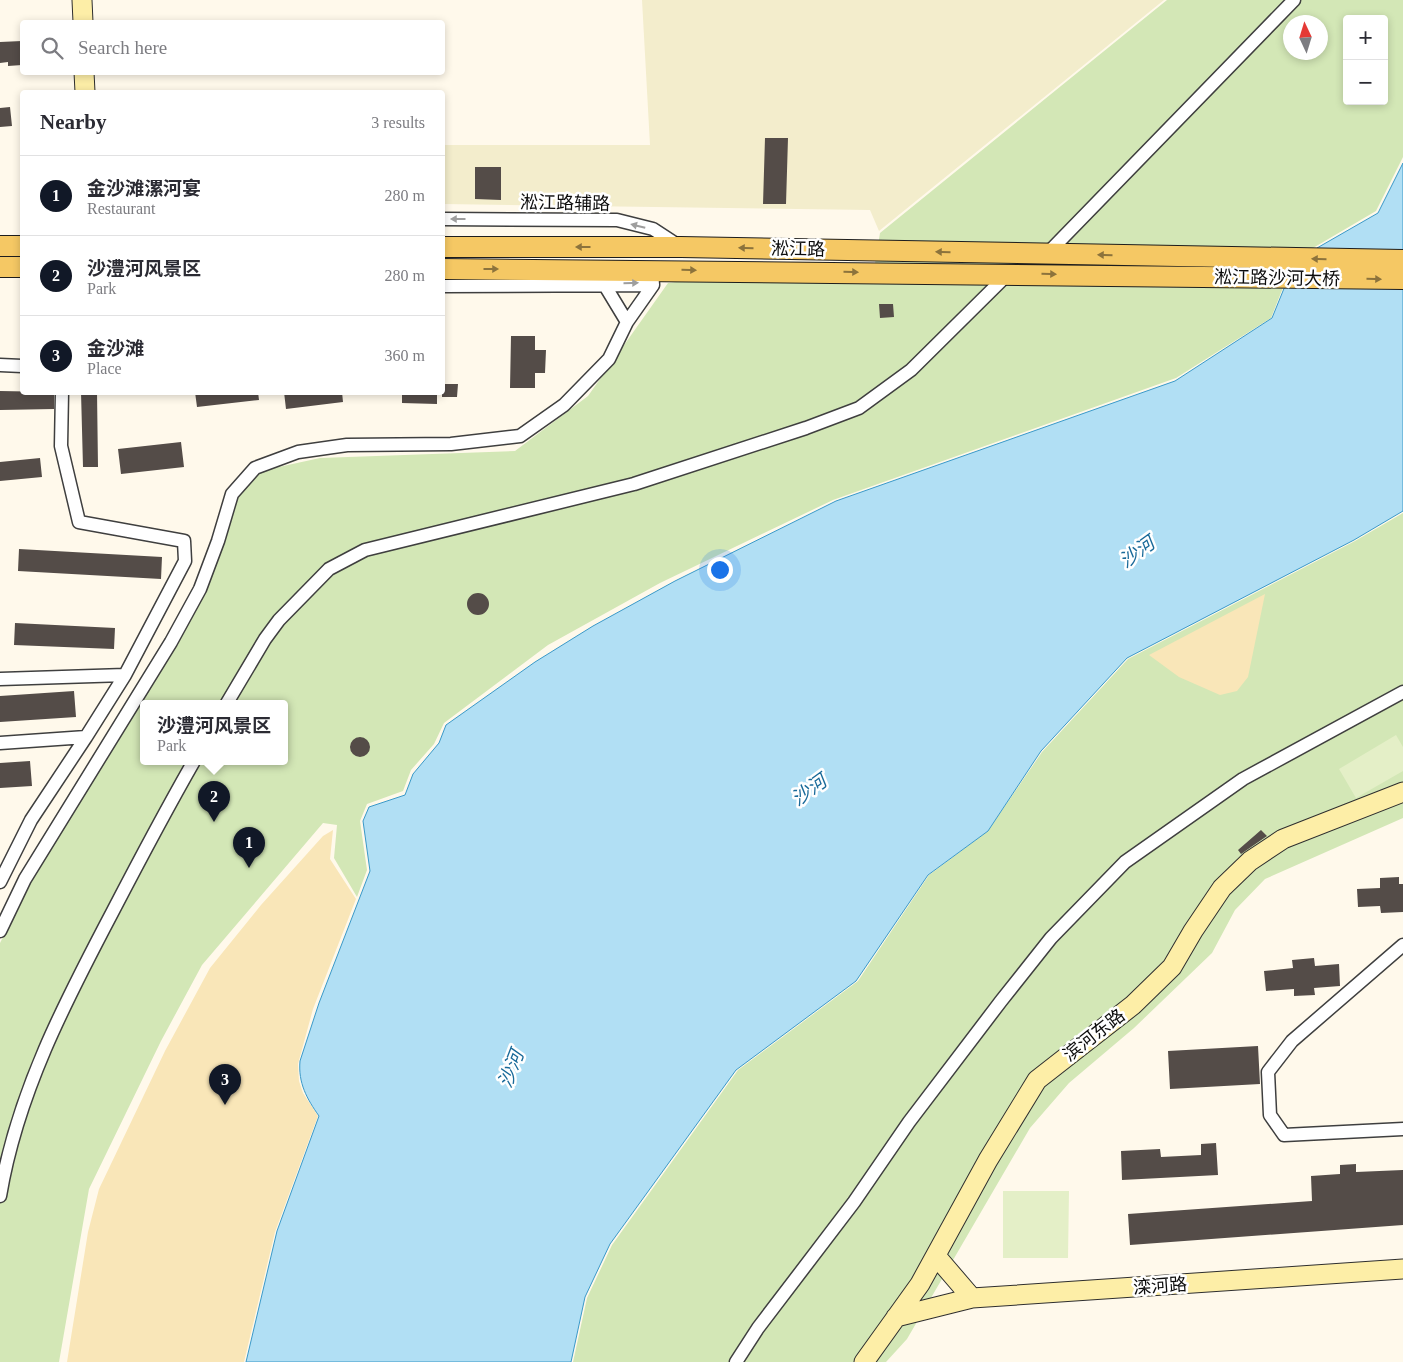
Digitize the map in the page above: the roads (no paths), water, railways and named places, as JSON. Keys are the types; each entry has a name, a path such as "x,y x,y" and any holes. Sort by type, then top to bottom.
{"main road":[{"path":"0,246 20,246"},
{"name":"淞江路","path":"445,247 681,247 1154,255"},
{"name":"淞江路沙河大桥","path":"1154,255 1403,260"},
{"path":"0,267 20,267"},
{"name":"淞江路","path":"445,269 604,277 1009,274 1150,277"},
{"name":"淞江路沙河大桥","path":"1150,277 1403,280"}],"street":[{"path":"82,0 83,20"},
{"path":"1047,254 1294,0"},
{"path":"84,75 85,90"},
{"name":"淞江路辅路","path":"445,219 617,220 653,230 681,247"},
{"path":"229,700 265,639 279,620 328,569 365,550 634,484 806,428 859,408 911,370 1009,274"},
{"path":"445,286 604,277 627,322"},
{"path":"0,931 25,879 171,642 200,589 218,541 232,494 255,468 298,452 347,445 451,444 520,436 564,405 609,359 652,277"},
{"path":"0,365 20,366"},
{"path":"0,882 31,820 86,738 124,675 185,561 184,540 78,522 61,446 62,395"},
{"path":"0,679 124,675"},
{"path":"736,1362 758,1328 854,1202 909,1122 1001,1001 1051,938 1124,862 1243,779 1403,692"},
{"path":"0,744 86,738"},
{"path":"0,1196 7,1157 24,1102 62,1010 192,765"},
{"name":"滨河东路","path":"864,1362 920,1284 988,1160 1037,1080 1133,1005 1172,967 1192,931 1222,888 1250,861 1283,839 1403,792"},
{"path":"1403,946 1292,1041 1268,1072 1270,1115 1284,1135 1403,1129"},
{"path":"936,1256 972,1298"},
{"name":"滦河路","path":"896,1317 972,1298 1403,1269"}],"water":[{"name":"沙河","path":"1403,163 1403,511 1354,540 1127,658 1041,751 988,831 928,875 856,981 736,1070 610,1244 585,1297 571,1362 246,1362 277,1231 319,1116 304,1090 300,1076 300,1061 319,1003 370,871 363,821 369,807 405,795 413,774 439,743 446,725 535,662 593,626 675,581 836,501 1175,381 1272,318 1285,286 1317,248 1378,213"}],"place":[{"name":"沙澧河风景区","path":"214,822"},
{"name":"金沙滩漯河宴","path":"249,868"},
{"name":"金沙滩","path":"225,1105"}]}
